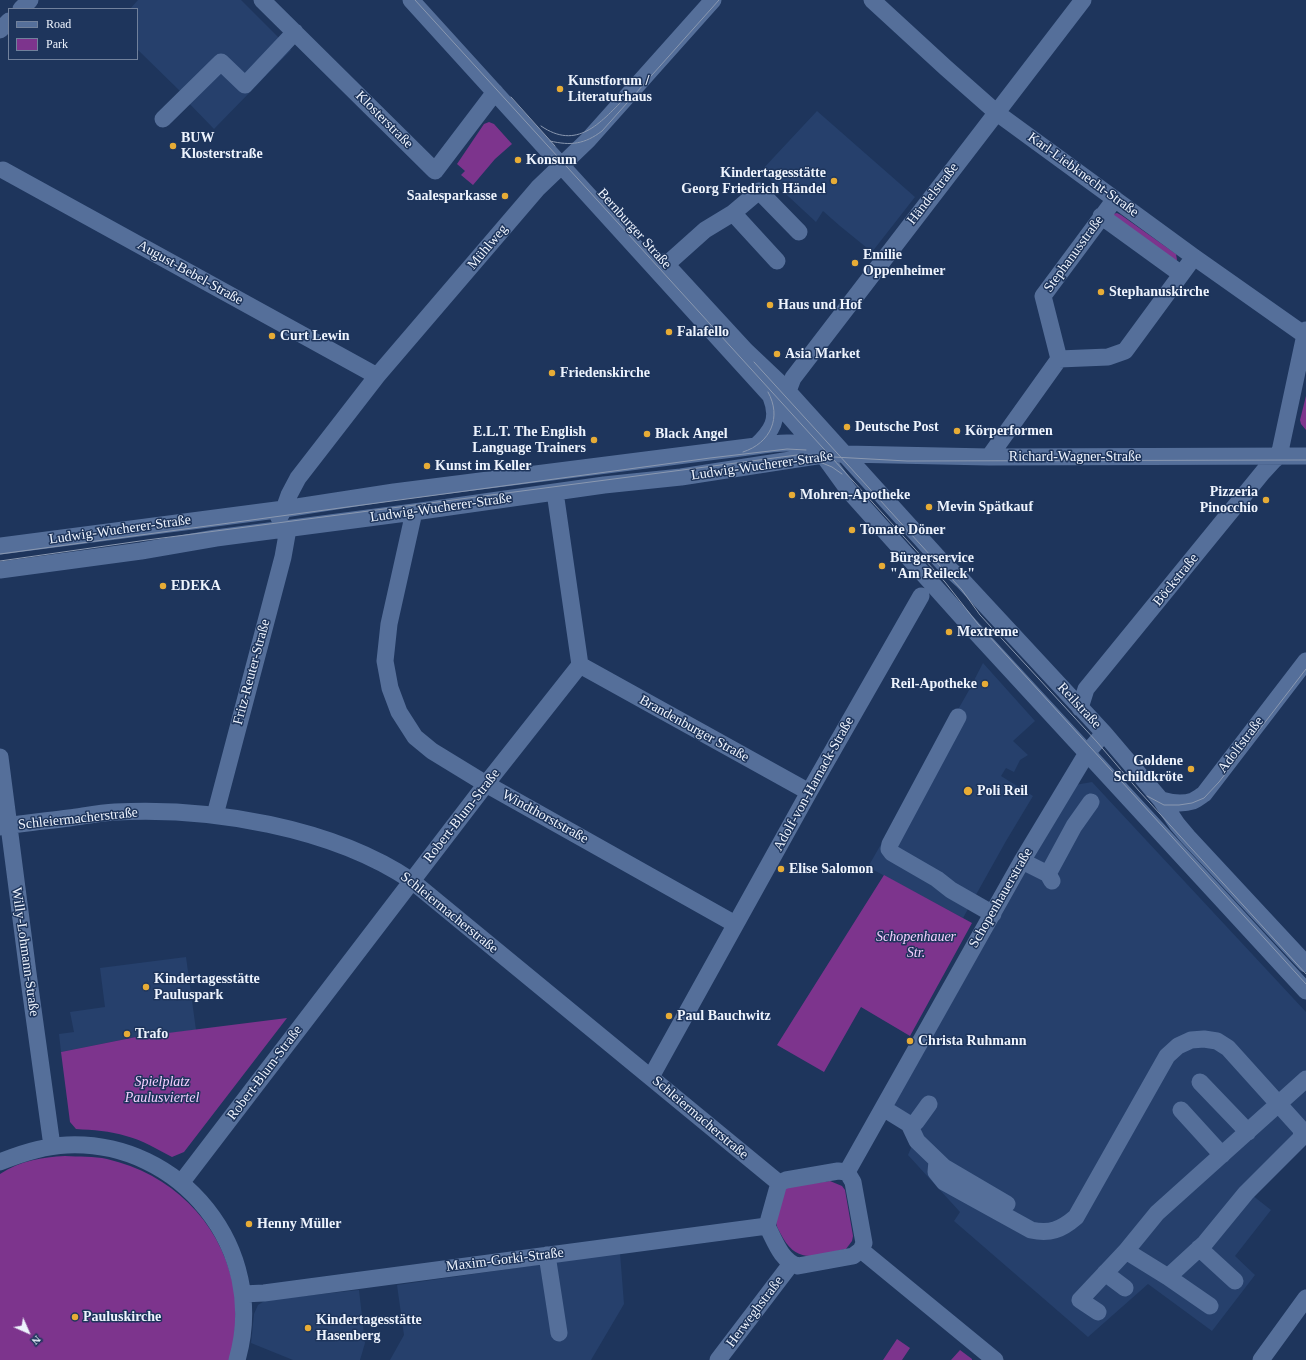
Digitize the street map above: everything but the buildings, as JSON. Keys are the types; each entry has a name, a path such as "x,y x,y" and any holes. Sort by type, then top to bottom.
{"street":[{"path":"22,8 30,0"},
{"name":"Klosterstraße","path":"262,0 436,171 495,92"},
{"name":"Bernburger Straße","path":"411,0 495,92 667,264 746,351 788,391 845,454"},
{"name":"Bernburger Straße","path":"426,0 823,456"},
{"name":"Mühlweg","path":"260,532 275,524 284,510 289,495 298,478 377,376 538,188 593,135 713,0"},
{"name":"Karl-Liebknecht-Straße","path":"872,0 997,113 1194,257 1306,334"},
{"name":"Händelstraße","path":"788,391 793,378 888,252 1083,0"},
{"path":"0,30 8,22"},
{"path":"163,119 220,62 245,85 295,32"},
{"name":"August-Bebel-Straße","path":"3,170 377,376"},
{"path":"667,264 705,230 733,214 759,191 799,232"},
{"name":"Stephanusstraße","path":"1058,359 1043,296 1115,198"},
{"path":"733,214 777,261"},
{"path":"1101,216 1181,274"},
{"path":"988,457 1058,359 1108,357 1125,351 1194,257"},
{"path":"1279,456 1306,334"},
{"path":"756,446 770,432 774,421 775,408 771,397"},
{"name":"Ludwig-Wucherer-Straße","path":"0,546 284,510 394,492 756,446 786,443 823,456"},
{"name":"Richard-Wagner-Straße","path":"845,454 988,457 1306,456"},
{"name":"Ludwig-Wucherer-Straße","path":"0,570 141,551 216,538 604,485 681,478 823,456 845,454"},
{"name":"Reilstraße","path":"845,454 943,563 963,581 1104,734 1161,800 1177,824 1188,837 1306,964"},
{"name":"Reilstraße","path":"823,456 853,495 998,657 1306,991"},
{"name":"Böckstraße","path":"1080,708 1086,690 1264,472 1279,456"},
{"path":"555,492 580,665"},
{"name":"Windthorststraße","path":"414,512 389,624 386,661 390,688 399,712 415,737 432,751 486,784 736,924"},
{"name":"Fritz-Reuter-Straße","path":"215,815 283,557 288,529"},
{"path":"943,563 980,615 1078,722 1104,734"},
{"name":"Adolf-von-Harnack-Straße","path":"651,1077 809,792 921,596"},
{"name":"Adolfstraße","path":"1161,800 1169,803 1193,801 1204,794 1306,661"},
{"name":"Robert-Blum-Straße","path":"181,1183 486,784 580,665"},
{"name":"Brandenburger Straße","path":"580,665 809,792"},
{"path":"958,717 890,844 889,849 892,853 937,878 951,890 993,914"},
{"name":"Schopenhauerstraße","path":"847,1172 1022,861 1087,753 1104,734"},
{"name":"Willy-Lohmann-Straße","path":"0,757 5,826 27,966 52,1146"},
{"path":"1022,861 1050,878 1074,826 1091,802"},
{"name":"Schleiermacherstraße","path":"5,826 114,812 184,812 215,815 312,834 359,852 412,881 779,1183"},
{"path":"937,1161 936,1172 944,1182 1031,1230 1041,1232 1054,1231 1066,1226 1076,1217 1167,1056 1178,1046 1191,1040 1204,1039 1217,1041 1228,1048 1279,1103 1301,1129 1302,1137 1246,1193 1199,1248 1168,1277"},
{"path":"1098,1312 1080,1300 1126,1251 1157,1213 1306,1079"},
{"path":"1200,1082 1248,1132"},
{"path":"909,1124 916,1122 929,1104"},
{"path":"883,1108 909,1124 917,1141 944,1167 1008,1204"},
{"path":"1181,1110 1222,1155"},
{"path":"0,1162 23,1153 52,1146 94,1146 118,1151 152,1164 181,1183 203,1204 220,1227 237,1266 244,1314 243,1334 237,1360"},
{"path":"838,1171 847,1172 853,1182 864,1243 861,1250 853,1256 798,1266 791,1264 781,1253 767,1226 779,1183 786,1180 838,1171"},
{"name":"Maxim-Gorki-Straße","path":"242,1294 264,1293 767,1226"},
{"path":"1199,1248 1235,1281"},
{"path":"861,1250 995,1360"},
{"path":"1126,1251 1168,1277 1210,1306"},
{"path":"547,1255 559,1333"},
{"name":"Herweghstraße","path":"718,1360 791,1264"},
{"path":"1105,1273 1125,1288"},
{"path":"1261,1360 1306,1298"}],"shaded area":[{"path":"138,0 241,0 291,50 214,129 181,95 182,93 138,50 138,8 131,8"},
{"name":"Kindertagesstätte Georg Friedrich Händel","path":"817,111 915,197 872,252 823,211 816,222 761,171"},
{"name":"Poli Reil","path":"983,663 1035,721 1013,741 1028,755 1020,760 1014,772 1006,768 1001,776 1033,796 963,918 868,867"},
{"path":"1092,782 1306,1012 1306,1144 1252,1195 1271,1210 1235,1256 1255,1275 1212,1331 1148,1284 1088,1337 954,1221 960,1212 908,1155 914,1141 888,1115 1075,785"},
{"name":"Kindertagesstätte Pauluspark","path":"186,957 196,1030 136,1037 61,1052 59,1034 74,1032 70,1012 105,1007 100,968"},
{"path":"620,1253 624,1304 591,1360 390,1360 404,1335 397,1285"},
{"name":"Kindertagesstätte Hasenberg","path":"359,1290 365,1343 360,1360 293,1360 251,1343 254,1314 258,1305 266,1300"}],"green space":[{"path":"489,122 494,124 512,144 495,159 473,185 461,175 465,171 457,164 484,124"},
{"path":"1117,213 1176,254 1177,260 1175,262 1115,221 1113,214"},
{"path":"1306,396 1306,430 1301,424 1300,420"},
{"name":"Schopenhauer Str.","path":"884,875 972,923 910,1036 861,1007 824,1072 777,1045"},
{"name":"Spielplatz Paulusviertel","path":"287,1018 184,1152 172,1157 138,1140 120,1134 76,1129 70,1122 61,1052 136,1037"},
{"path":"65,1156 107,1159 130,1166 152,1176 171,1188 189,1203 204,1220 226,1261 235,1293 236,1312 232,1360 0,1360 0,1174 31,1160"},
{"path":"830,1181 842,1186 845,1190 853,1236 852,1241 846,1249 818,1255 803,1255 789,1247 778,1230 776,1223 786,1187"},
{"path":"897,1339 910,1348 902,1360 883,1360"},
{"path":"960,1350 972,1359 972,1360 951,1360"}],"tram line":[{"path":"415,0 945,582 978,624 1306,984"},
{"path":"550,141 558,143 578,143 590,139 602,131 719,0"},
{"path":"511,97 555,146"},
{"path":"541,126 554,133 566,136 577,135 597,125 624,99"},
{"path":"754,362 962,590 980,615 1097,742 1139,791 1306,974"},
{"path":"743,452 753,448 761,442 767,436 771,428 774,420 774,411 768,392"},
{"path":"0,554 710,458 787,449 806,450"},
{"path":"0,561 147,540 797,455 907,461 1306,460"},
{"path":"810,458 832,467 842,474"},
{"path":"1147,796 1164,805 1192,803 1204,798 1219,782 1306,669"}],"place":[{"name":"Kunstforum / Literaturhaus","path":"560,89"},
{"name":"BUW Klosterstraße","path":"173,146"},
{"name":"Konsum","path":"518,160"},
{"name":"Kindertagesstätte Georg Friedrich Händel","path":"834,181"},
{"name":"Saalesparkasse","path":"505,196"},
{"name":"Emilie Oppenheimer","path":"855,263"},
{"name":"Stephanuskirche","path":"1101,292"},
{"name":"Haus und Hof","path":"770,305"},
{"name":"Falafello","path":"669,332"},
{"name":"Curt Lewin","path":"272,336"},
{"name":"Asia Market","path":"777,354"},
{"name":"Friedenskirche","path":"552,373"},
{"name":"Deutsche Post","path":"847,427"},
{"name":"Körperformen","path":"957,431"},
{"name":"Black Angel","path":"647,434"},
{"name":"E.L.T. The English Language Trainers","path":"594,440"},
{"name":"Kunst im Keller","path":"427,466"},
{"name":"Mohren-Apotheke","path":"792,495"},
{"name":"Pizzeria Pinocchio","path":"1266,500"},
{"name":"Mevin Spätkauf","path":"929,507"},
{"name":"Tomate Döner","path":"852,530"},
{"name":"Bürgerservice \"Am Reileck\"","path":"882,566"},
{"name":"EDEKA","path":"163,586"},
{"name":"Mextreme","path":"949,632"},
{"name":"Reil-Apotheke","path":"985,684"},
{"name":"Goldene Schildkröte","path":"1191,769"},
{"name":"Poli Reil","path":"968,791"},
{"name":"Elise Salomon","path":"781,869"},
{"name":"Kindertagesstätte Pauluspark","path":"146,987"},
{"name":"Paul Bauchwitz","path":"669,1016"},
{"name":"Trafo","path":"127,1034"},
{"name":"Christa Ruhmann","path":"910,1041"},
{"name":"Henny Müller","path":"249,1224"},
{"name":"Pauluskirche","path":"75,1317"},
{"name":"Kindertagesstätte Hasenberg","path":"308,1328"}]}
